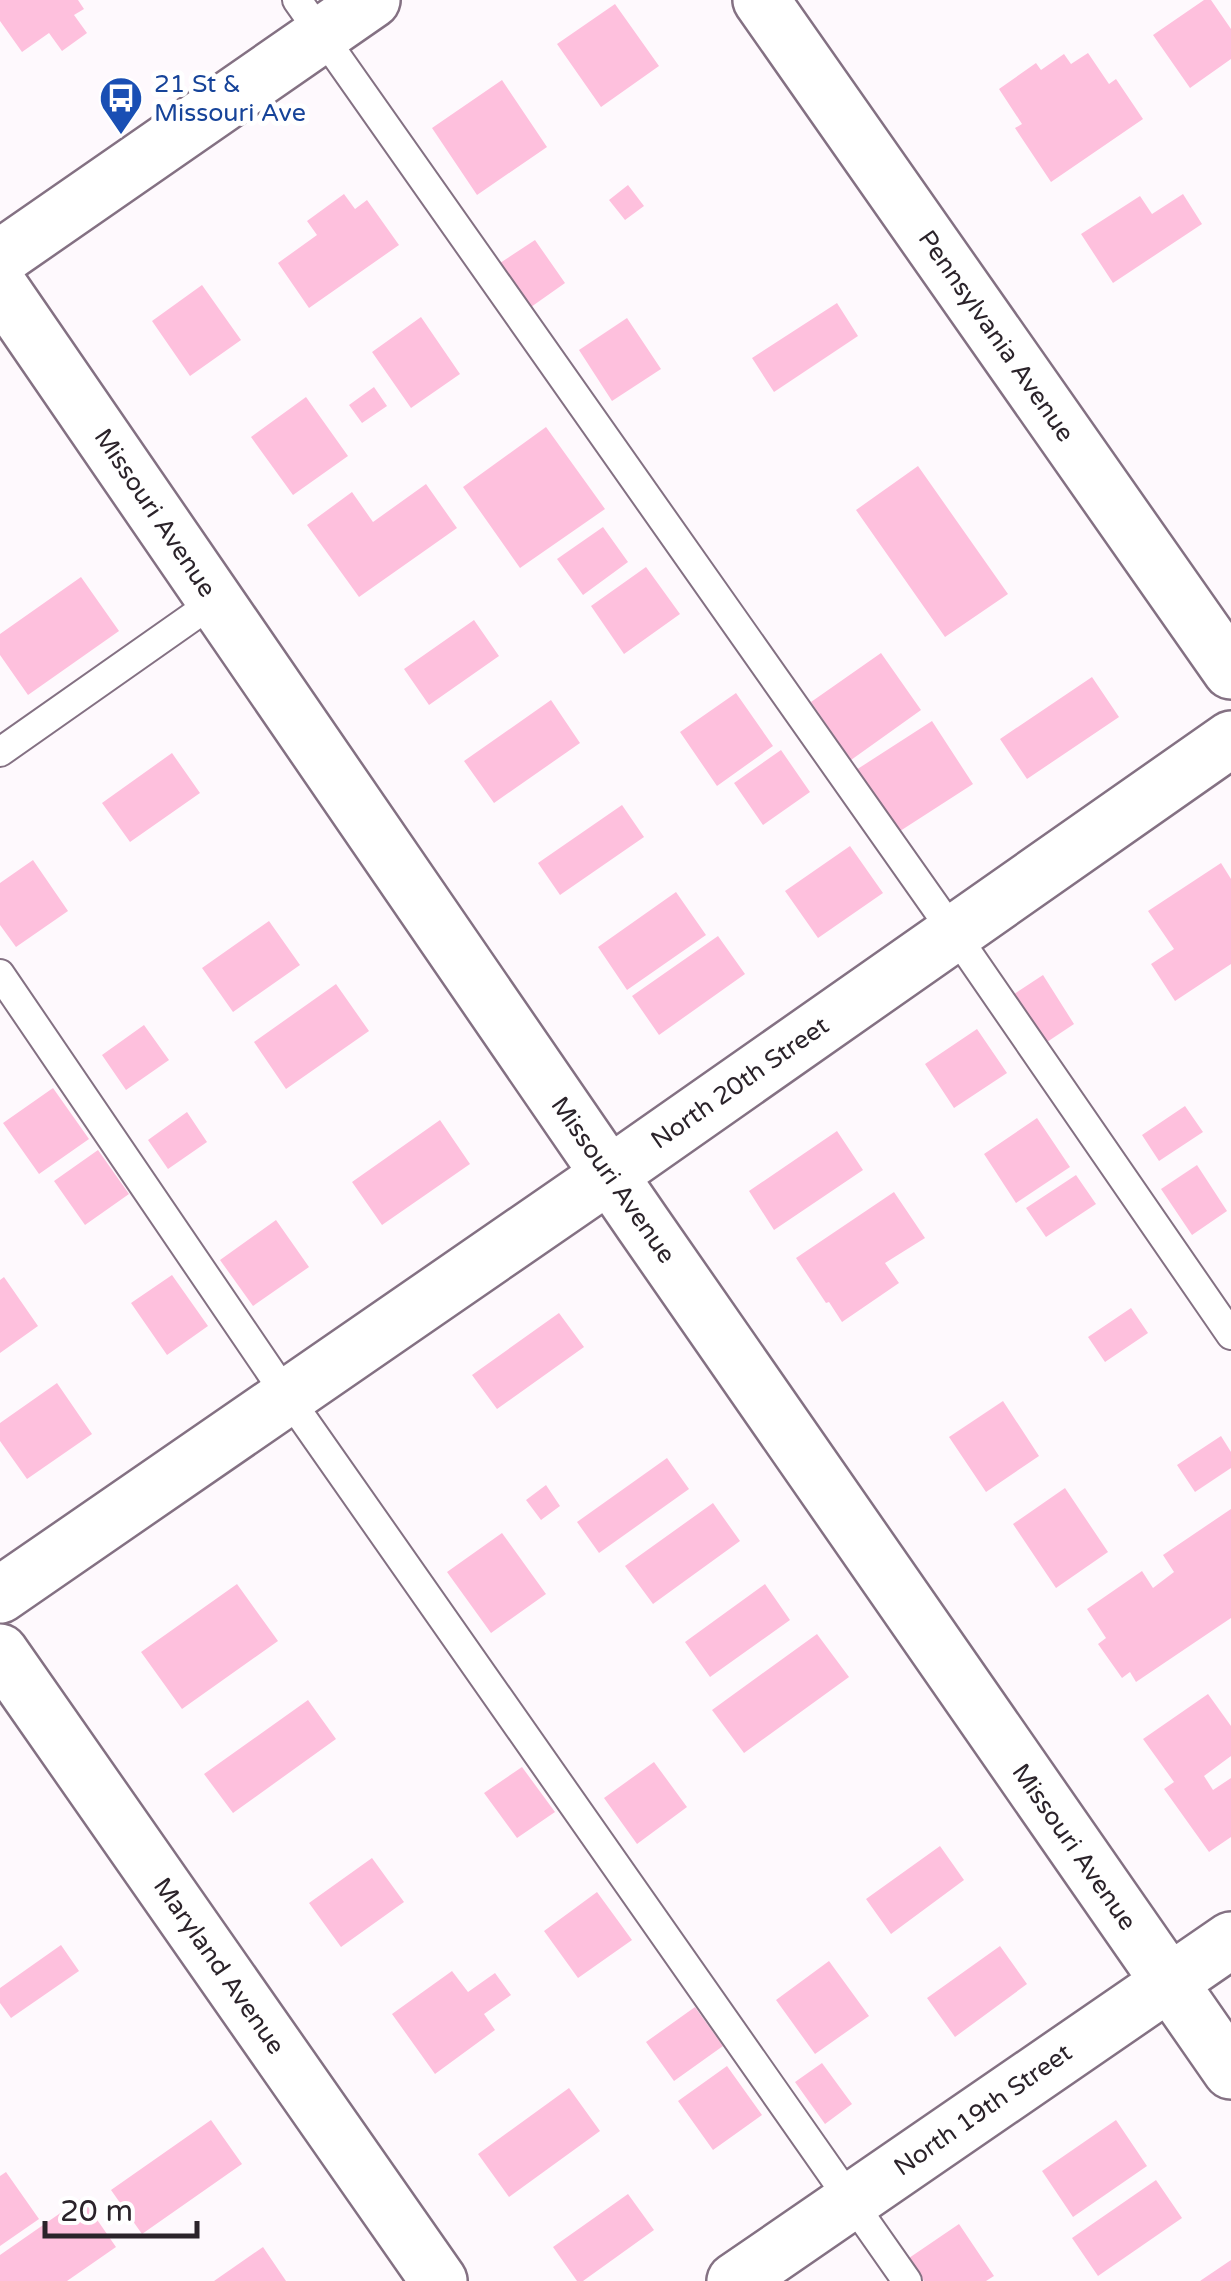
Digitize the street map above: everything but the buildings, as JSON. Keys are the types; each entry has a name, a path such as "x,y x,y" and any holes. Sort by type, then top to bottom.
{"street":[{"path":"0,258 309,18 372,0"},
{"name":"Pennsylvania Avenue","path":"761,0 1231,672"},
{"name":"Missouri Avenue","path":"0,287 1231,2071"},
{"name":"North 20th Street","path":"0,1595 1231,739"},
{"name":"Maryland Avenue","path":"0,1652 438,2281"},
{"name":"North 19th Street","path":"736,2281 1231,1940"}],"lane":[{"path":"309,18 954,933 1231,1335"},
{"path":"0,752 215,601"},
{"path":"0,974 286,1396 907,2281"}],"place":[{"name":"21 St & Missouri Ave","path":"121,136"}]}
